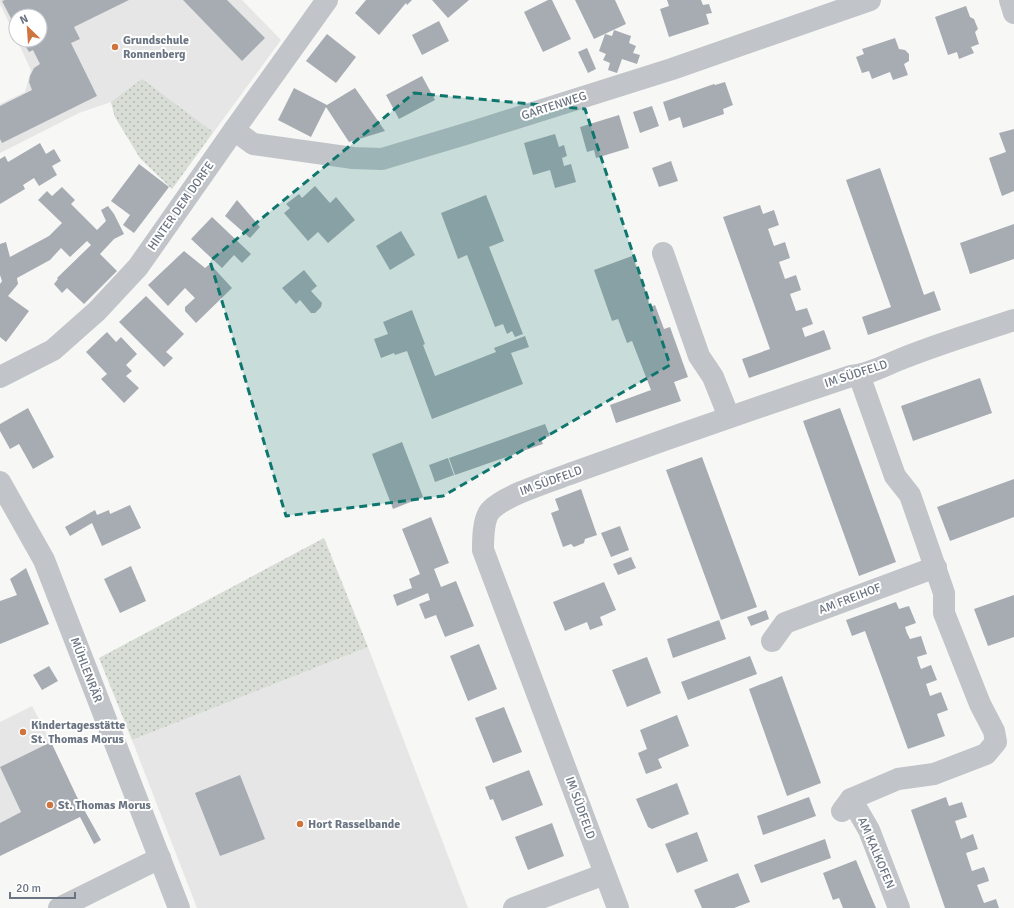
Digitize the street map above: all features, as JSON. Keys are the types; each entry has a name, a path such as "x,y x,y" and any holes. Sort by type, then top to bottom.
{"street":[{"name":"HINTER DEM DORFE","path":"0,377 53,350 97,311 138,267 327,0"},
{"name":"GARTENWEG","path":"234,130 253,144 353,158 382,159 672,69 870,0"},
{"path":"1010,0 1014,12"},
{"path":"663,253 699,356 713,377 730,417"},
{"name":"IM SÜDFELD","path":"618,908 483,550 483,531 490,512 510,497 730,417 851,376 881,368 905,357 1014,320"},
{"path":"859,375 895,476 910,494 936,567"},
{"name":"MÜHLENRÄR","path":"0,482 44,560 179,908"},
{"name":"AM FREIHOF","path":"772,641 785,623 936,567"},
{"name":"AM KALKOFEN","path":"899,908 869,830 846,805 898,779 934,774 986,754 996,742 994,731 980,704 944,613 944,593 936,567"},
{"path":"59,908 160,858"},
{"path":"514,908 605,874"}],"highlighted area":[{"path":"414,93 585,109 670,365 443,496 286,516 210,261"}],"shaded area":[{"path":"0,0 242,0 281,40 172,189 140,158 115,117 111,102 79,113 0,153 0,104 25,92 31,70 21,48 48,48 48,8 8,8 8,20 0,4"},
{"path":"142,79 213,132 172,189 140,158 115,117 111,102"},
{"path":"324,538 368,647 132,740 99,658"},
{"name":"Hort Rasselbande","path":"368,647 468,908 197,908 132,740"},
{"name":"Kindertagesstätte St. Thomas Morus","path":"32,706 51,742 0,767 0,722"},
{"path":"0,767 21,812 0,823"}],"building":[{"path":"129,0 74,27 80,39 71,43 97,96 2,143 0,139 0,106 32,90 29,82 30,76 34,68 40,64 33,50 29,52 27,48 48,48 48,8 8,8 8,13 2,1"},
{"path":"183,0 227,0 265,38 242,61"},
{"path":"366,0 412,0 407,5 406,3 379,35 355,13"},
{"path":"432,0 469,0 448,18"},
{"path":"548,0 552,0 571,39 543,52 524,12"},
{"path":"575,0 615,0 626,24 594,39"},
{"path":"667,0 701,0 703,5 709,4 712,13 706,14 709,24 669,37 660,9 669,6"},
{"path":"966,6 970,17 974,19 978,29 975,32 979,44 971,47 974,53 959,59 957,52 948,55 935,17"},
{"path":"439,21 449,41 422,55 412,35"},
{"path":"614,30 631,36 629,43 636,46 633,53 640,55 637,64 622,59 617,73 608,70 610,63 603,60 606,54 599,51 605,34 612,36"},
{"path":"327,34 356,57 336,83 306,61"},
{"path":"895,38 899,49 905,50 909,54 909,61 904,64 908,75 893,80 890,72 872,79 869,71 862,73 856,57 864,54 862,49"},
{"path":"587,48 596,69 588,73 578,52"},
{"path":"422,76 435,100 399,119 386,95"},
{"path":"725,82 733,105 723,109 724,114 683,128 680,117 669,121 663,102 714,84"},
{"path":"294,88 327,105 355,88 385,131 349,142 326,107 311,137 278,120"},
{"path":"652,106 659,126 640,133 633,112"},
{"path":"619,115 629,148 596,158 594,150 587,152 580,127"},
{"path":"1014,129 1014,191 1002,196 989,158 1006,152 999,133"},
{"path":"555,134 559,147 564,145 567,156 562,158 564,166 571,164 576,182 555,188 550,170 533,175 524,143"},
{"path":"40,143 46,154 54,149 61,161 52,166 57,175 39,186 34,178 23,185 25,189 0,204 0,159 5,156 8,162"},
{"path":"671,161 678,181 659,187 652,168"},
{"path":"139,164 169,187 134,233 123,225 130,215 111,201"},
{"path":"880,168 924,295 934,291 941,310 868,335 862,317 891,307 846,180"},
{"path":"315,186 330,203 336,197 355,220 328,243 318,232 308,241 284,213 290,208 286,204 299,194 302,198"},
{"path":"62,187 75,200 71,204 97,230 106,221 101,210 108,206 114,214 124,234 114,239 100,254 117,271 84,304 67,288 62,293 54,284 58,279 57,278 91,245 87,241 70,257 61,248 50,260 17,278 18,284 8,296 29,311 6,342 0,337 0,284 2,281 0,275 0,244 6,242 10,257 49,236 62,223 38,200 47,191 52,196"},
{"path":"486,195 504,241 489,247 523,334 515,337 512,331 507,334 503,324 495,327 467,255 458,259 441,213"},
{"path":"237,200 260,227 250,238 225,216"},
{"path":"760,205 763,214 774,210 779,225 768,229 774,246 785,242 790,258 779,262 785,279 796,275 801,290 790,294 796,311 807,308 813,324 802,328 805,337 824,330 831,349 749,378 742,359 770,349 723,217"},
{"path":"212,217 251,254 242,263 234,255 222,268 191,239"},
{"path":"1014,224 1014,259 970,274 960,243"},
{"path":"401,231 415,255 390,270 376,246"},
{"path":"184,251 205,268 210,264 232,288 196,323 185,311 185,307 195,298 185,288 168,306 148,285"},
{"path":"632,256 649,300 650,307 655,305 664,329 670,327 688,377 674,382 681,401 616,423 610,405 651,390 632,341 627,343 618,319 612,321 594,270"},
{"path":"304,270 317,286 311,291 322,303 321,307 315,313 311,313 300,300 296,304 282,288"},
{"path":"146,296 184,334 166,352 173,358 164,367 119,322"},
{"path":"412,310 435,376 496,352 494,348 525,336 529,347 511,353 523,384 432,419 407,351 395,355 394,353 381,358 374,339 388,334 383,322"},
{"path":"107,332 116,342 121,337 137,354 126,365 132,371 126,376 139,388 124,403 101,379 107,374 86,352"},
{"path":"980,378 992,413 913,441 901,406"},
{"path":"28,408 54,457 33,469 19,444 10,449 0,431 0,424"},
{"path":"840,408 896,562 859,576 803,421"},
{"path":"545,424 550,436 541,439 543,444 455,475 449,458"},
{"path":"402,442 423,497 393,509 372,454"},
{"path":"702,457 757,607 721,620 666,470"},
{"path":"448,458 454,475 435,482 429,465"},
{"path":"1014,479 1014,517 950,541 937,507"},
{"path":"581,489 597,535 585,539 584,543 574,547 571,544 563,547 551,513 559,510 555,499"},
{"path":"130,505 141,528 102,546 92,523 70,536 65,527 95,510 97,515 109,510 110,514"},
{"path":"431,517 449,563 434,569 441,587 456,581 474,626 445,637 436,615 425,619 419,604 430,600 428,593 397,606 393,595 412,588 409,579 420,574 402,529"},
{"path":"620,526 629,550 611,557 601,533"},
{"path":"631,557 636,568 618,575 613,564"},
{"path":"131,566 146,601 120,613 104,579"},
{"path":"26,568 49,624 0,644 0,601 17,595 10,579"},
{"path":"604,582 616,610 600,617 603,625 590,630 587,622 565,631 553,602"},
{"path":"1014,595 1014,637 988,646 974,609"},
{"path":"896,602 899,609 909,606 916,623 905,627 907,633 910,639 921,636 927,654 917,657 919,664 921,669 931,665 937,680 926,684 930,696 941,692 948,710 937,714 945,736 908,749 865,631 852,636 846,620"},
{"path":"766,610 769,619 751,626 747,617"},
{"path":"719,620 726,639 673,658 667,639"},
{"path":"479,644 497,689 468,701 450,656"},
{"path":"750,656 757,674 688,700 681,682"},
{"path":"647,657 661,693 627,707 612,670"},
{"path":"49,666 58,681 42,690 33,675"},
{"path":"782,676 821,783 787,796 749,689"},
{"path":"504,707 522,752 493,763 475,718"},
{"path":"677,715 689,746 658,759 662,768 646,774 638,753 647,749 640,730"},
{"name":"St. Thomas Morus","path":"51,742 77,797 101,840 94,844 80,817 0,856 0,823 21,812 0,767"},
{"path":"529,770 543,805 502,821 493,799 490,800 485,787"},
{"path":"240,775 265,839 220,856 195,793"},
{"path":"677,783 689,814 652,829 648,827 636,799"},
{"path":"809,797 816,816 763,835 757,816"},
{"path":"946,797 949,806 962,802 967,817 955,821 961,839 973,834 978,849 966,853 972,871 984,867 989,881 977,885 984,903 996,899 999,908 945,908 911,810"},
{"path":"552,823 564,856 528,870 515,837"},
{"path":"697,832 708,861 677,873 665,844"},
{"path":"825,839 831,858 761,883 754,865"},
{"path":"856,860 876,908 843,908 839,898 833,900 823,873"},
{"path":"738,873 750,902 734,908 702,908 694,890"}],"place":[{"name":"Grundschule Ronnenberg","path":"115,47"},
{"name":"Kindertagesstätte St. Thomas Morus","path":"23,732"},
{"name":"St. Thomas Morus","path":"50,805"},
{"name":"Hort Rasselbande","path":"300,824"}]}
